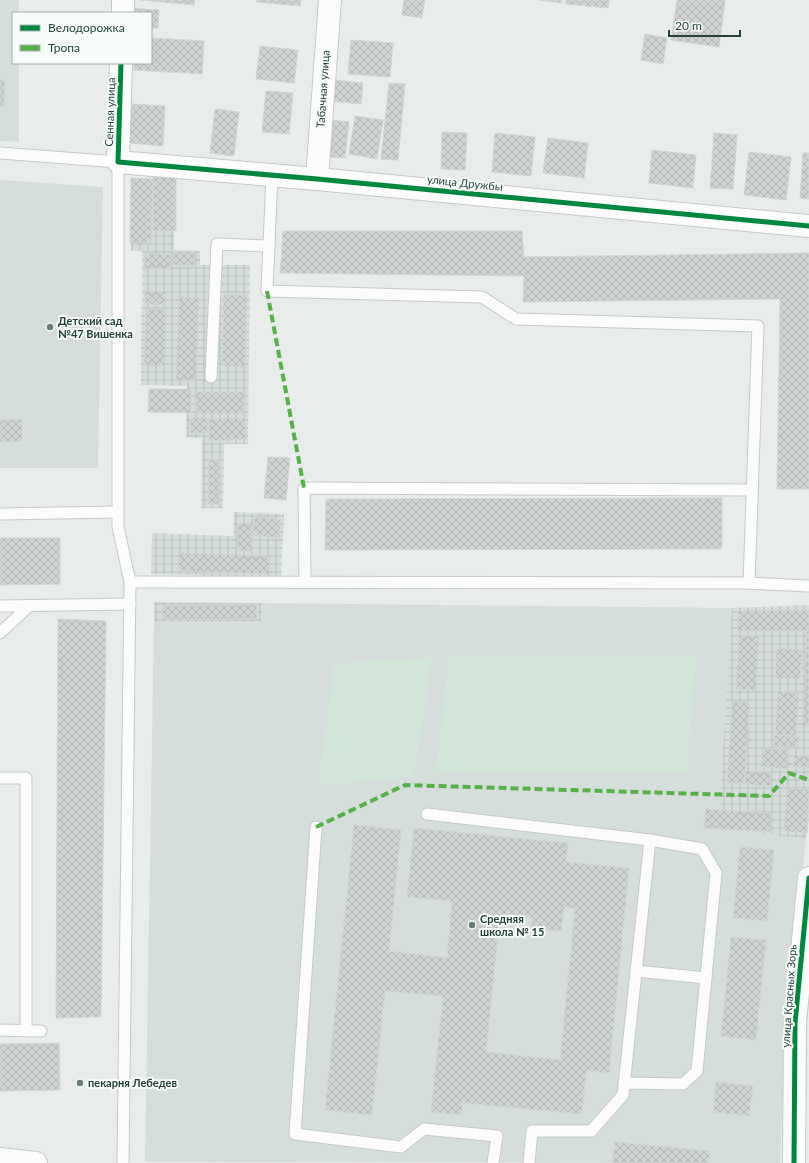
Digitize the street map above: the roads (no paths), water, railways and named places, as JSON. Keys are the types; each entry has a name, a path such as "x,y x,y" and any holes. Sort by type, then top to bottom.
{"street":[{"path":"123,12 124,0"},
{"name":"Табачная улица","path":"317,179 330,0"},
{"name":"Сенная улица","path":"118,162 121,64"},
{"name":"улица Дружбы","path":"118,162 317,179 809,226"},
{"name":"улица Красных Зорь","path":"794,1163 795,1023 804,977 809,878"},
{"path":"0,1159 36,1163"}],"lane":[{"path":"0,153 118,162 118,527 130,582 123,1163"},
{"path":"272,175 267,291 482,297 516,319 758,326 749,583"},
{"path":"210,377 217,244 269,246"},
{"path":"305,582 304,488 752,490"},
{"path":"0,514 118,512"},
{"path":"130,582 749,583 809,586"},
{"path":"0,606 130,604"},
{"path":"0,633 29,606"},
{"path":"0,778 26,778 26,1031"},
{"path":"427,814 650,840 702,849 716,874 697,1071 683,1084 624,1083"},
{"path":"316,826 295,1134 401,1147 424,1129 497,1136 493,1163"},
{"path":"529,1163 532,1131 591,1131 623,1095 650,840"},
{"path":"636,971 706,978"},
{"path":"0,1030 41,1032"}],"place":[{"name":"Детский сад №47 Вишенка","path":"50,327"},
{"name":"Средняя школа № 15","path":"472,925"},
{"name":"пекарня Лебедев","path":"80,1083"}]}
